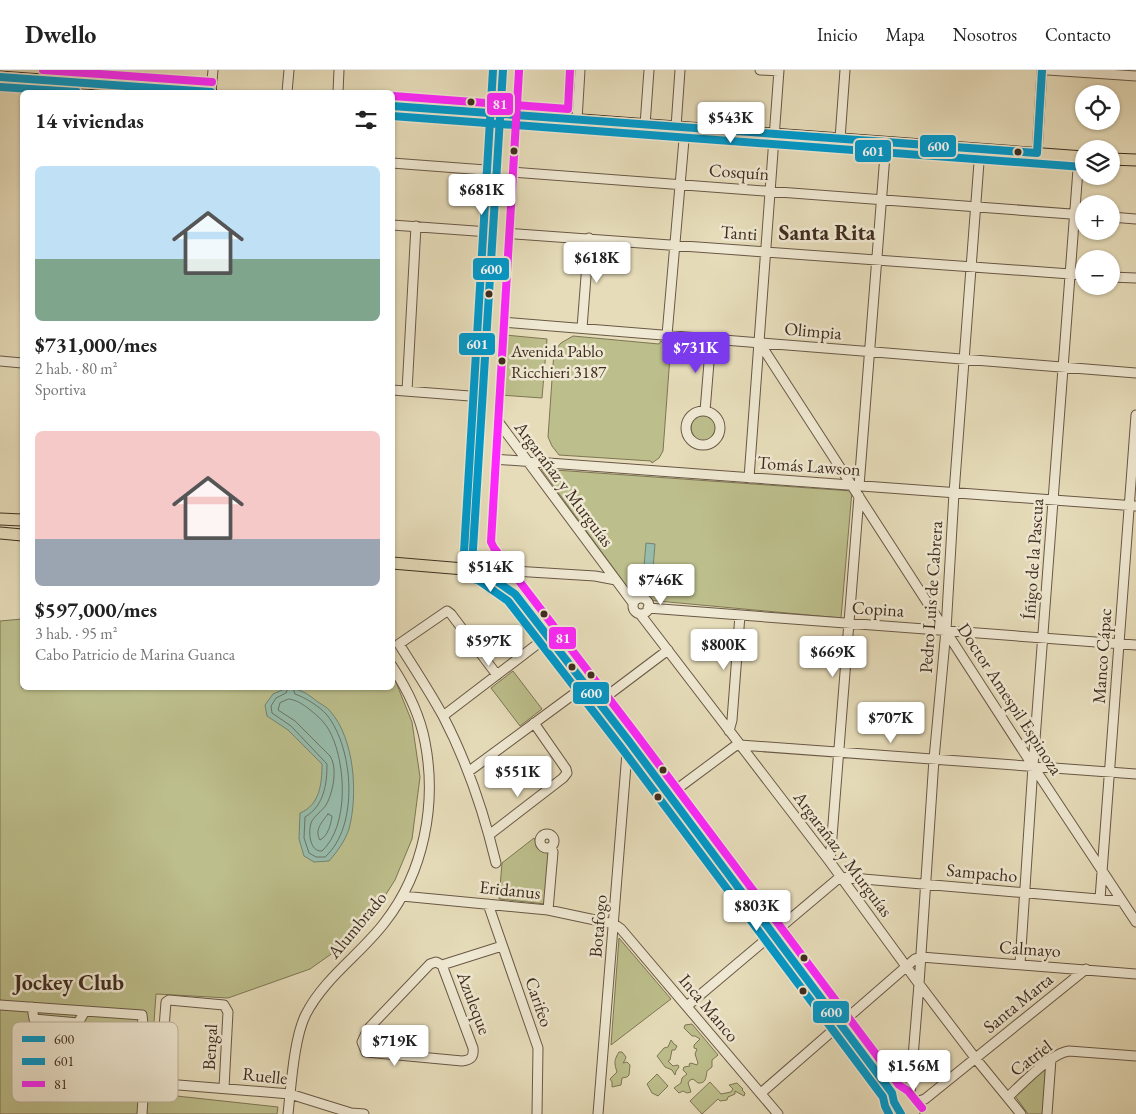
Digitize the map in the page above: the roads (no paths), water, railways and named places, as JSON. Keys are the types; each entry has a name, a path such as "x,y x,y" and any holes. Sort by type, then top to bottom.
{"main road":[{"path":"480,562 482,459 500,170 503,70"},
{"path":"503,114 509,70"},
{"path":"0,77 66,82 85,88 142,90"},
{"path":"395,106 1075,156"},
{"path":"1120,159 1136,160"},
{"path":"0,518 20,520"},
{"path":"0,533 20,535"},
{"path":"395,559 462,564 480,562 516,594"},
{"path":"395,563 480,562 502,573 892,1093 901,1098 906,1112"}],"street":[{"path":"66,82 67,70"},
{"path":"211,90 213,70"},
{"path":"287,90 289,70"},
{"path":"338,90 339,70"},
{"path":"577,120 580,70"},
{"path":"646,125 649,70"},
{"path":"666,335 679,184 680,70"},
{"path":"749,478 779,71 760,70"},
{"path":"840,139 844,70"},
{"path":"1037,153 1042,70"},
{"path":"1048,70 1136,76"},
{"path":"855,485 870,352 886,142"},
{"name":"Pedro Luis de Cabrera","path":"906,1112 919,984 980,149"},
{"name":"Cosquín","path":"395,164 500,170 1075,214"},
{"path":"1120,218 1136,219"},
{"name":"Tanti","path":"395,225 1075,274"},
{"path":"407,391 416,226"},
{"path":"582,328 589,238"},
{"name":"Íñigo de la Pascua","path":"1020,964 1033,766 1064,367 1069,274 1075,240"},
{"path":"1120,277 1136,278"},
{"name":"Olimpia","path":"491,321 1136,373"},
{"path":"705,411 711,338"},
{"name":"Doctor Amespil Espinoza","path":"759,342 855,485 859,496 1136,922"},
{"path":"0,361 20,363"},
{"path":"395,390 485,403"},
{"name":"Argarañaz y Murguías","path":"485,403 633,603"},
{"name":"Manco Cápac","path":"1100,899 1119,644 1133,506 1136,415"},
{"name":"Tomás Lawson","path":"482,459 1133,506"},
{"path":"830,862 859,496"},
{"path":"595,576 607,569"},
{"path":"502,573 514,571 595,576 616,580"},
{"path":"638,598 643,598 648,603 648,608 640,614 634,610 633,603 638,598"},
{"name":"Copina","path":"648,608 1136,646"},
{"path":"496,864 489,835 468,772 443,716 400,644 447,611 498,675"},
{"name":"Argarañaz y Murguías","path":"640,614 830,862 976,1059 1021,1114"},
{"path":"729,731 732,720 740,615"},
{"path":"443,716 548,636"},
{"path":"599,702 668,650"},
{"name":"Alumbrado","path":"288,1114 298,1040 306,1015 321,990 380,929 402,896 421,848 427,826 430,792 425,741 419,719 404,684 395,670"},
{"path":"468,772 586,685"},
{"path":"489,835 567,773 534,723"},
{"name":"Botafogo","path":"598,1114 628,740"},
{"path":"669,795 735,746 740,745 1136,774"},
{"path":"548,910 554,852 551,847"},
{"path":"687,1006 840,877"},
{"name":"Sampacho","path":"840,877 1122,901"},
{"name":"Eridanus","path":"402,896 548,910 614,924"},
{"name":"Carifeo","path":"488,904 538,1048 537,1114"},
{"name":"Inca Manco","path":"614,924 621,929 778,1114"},
{"name":"Azuleque","path":"442,965 473,1048 472,1058 462,1061 366,1052 362,1042 368,1029 430,964 436,962 442,965 502,946"},
{"path":"761,1094 840,1023 907,966 921,957"},
{"name":"Calmayo","path":"921,957 1136,974"},
{"name":"Santa Marta","path":"906,1112 921,1106 925,1099 1086,969"},
{"name":"Bengal","path":"164,1022 166,1002 169,1000 224,1005 227,1008 224,1088"},
{"path":"0,1004 142,1015 143,1022"},
{"name":"Catriel","path":"1008,1096 1058,1054 1069,1051 1136,1056"},
{"path":"1047,1114 1052,1059"},
{"name":"Ruelle","path":"178,1084 290,1094 351,1113 364,1114"}],"water":[{"path":"646,543 655,544 653,568 644,567"},
{"path":"282,690 299,690 304,692 329,710 345,736 354,784 352,815 345,838 329,861 314,862 304,856 299,839 300,813 312,805 316,799 320,786 322,764 288,730 267,716 265,705 273,694"}],"place":[{"name":"Avenida Pablo Ricchieri 3187","path":"502,361"}],"district":[{"name":"Santa Rita","path":"827,232"},
{"name":"Jockey Club","path":"69,982"}]}
